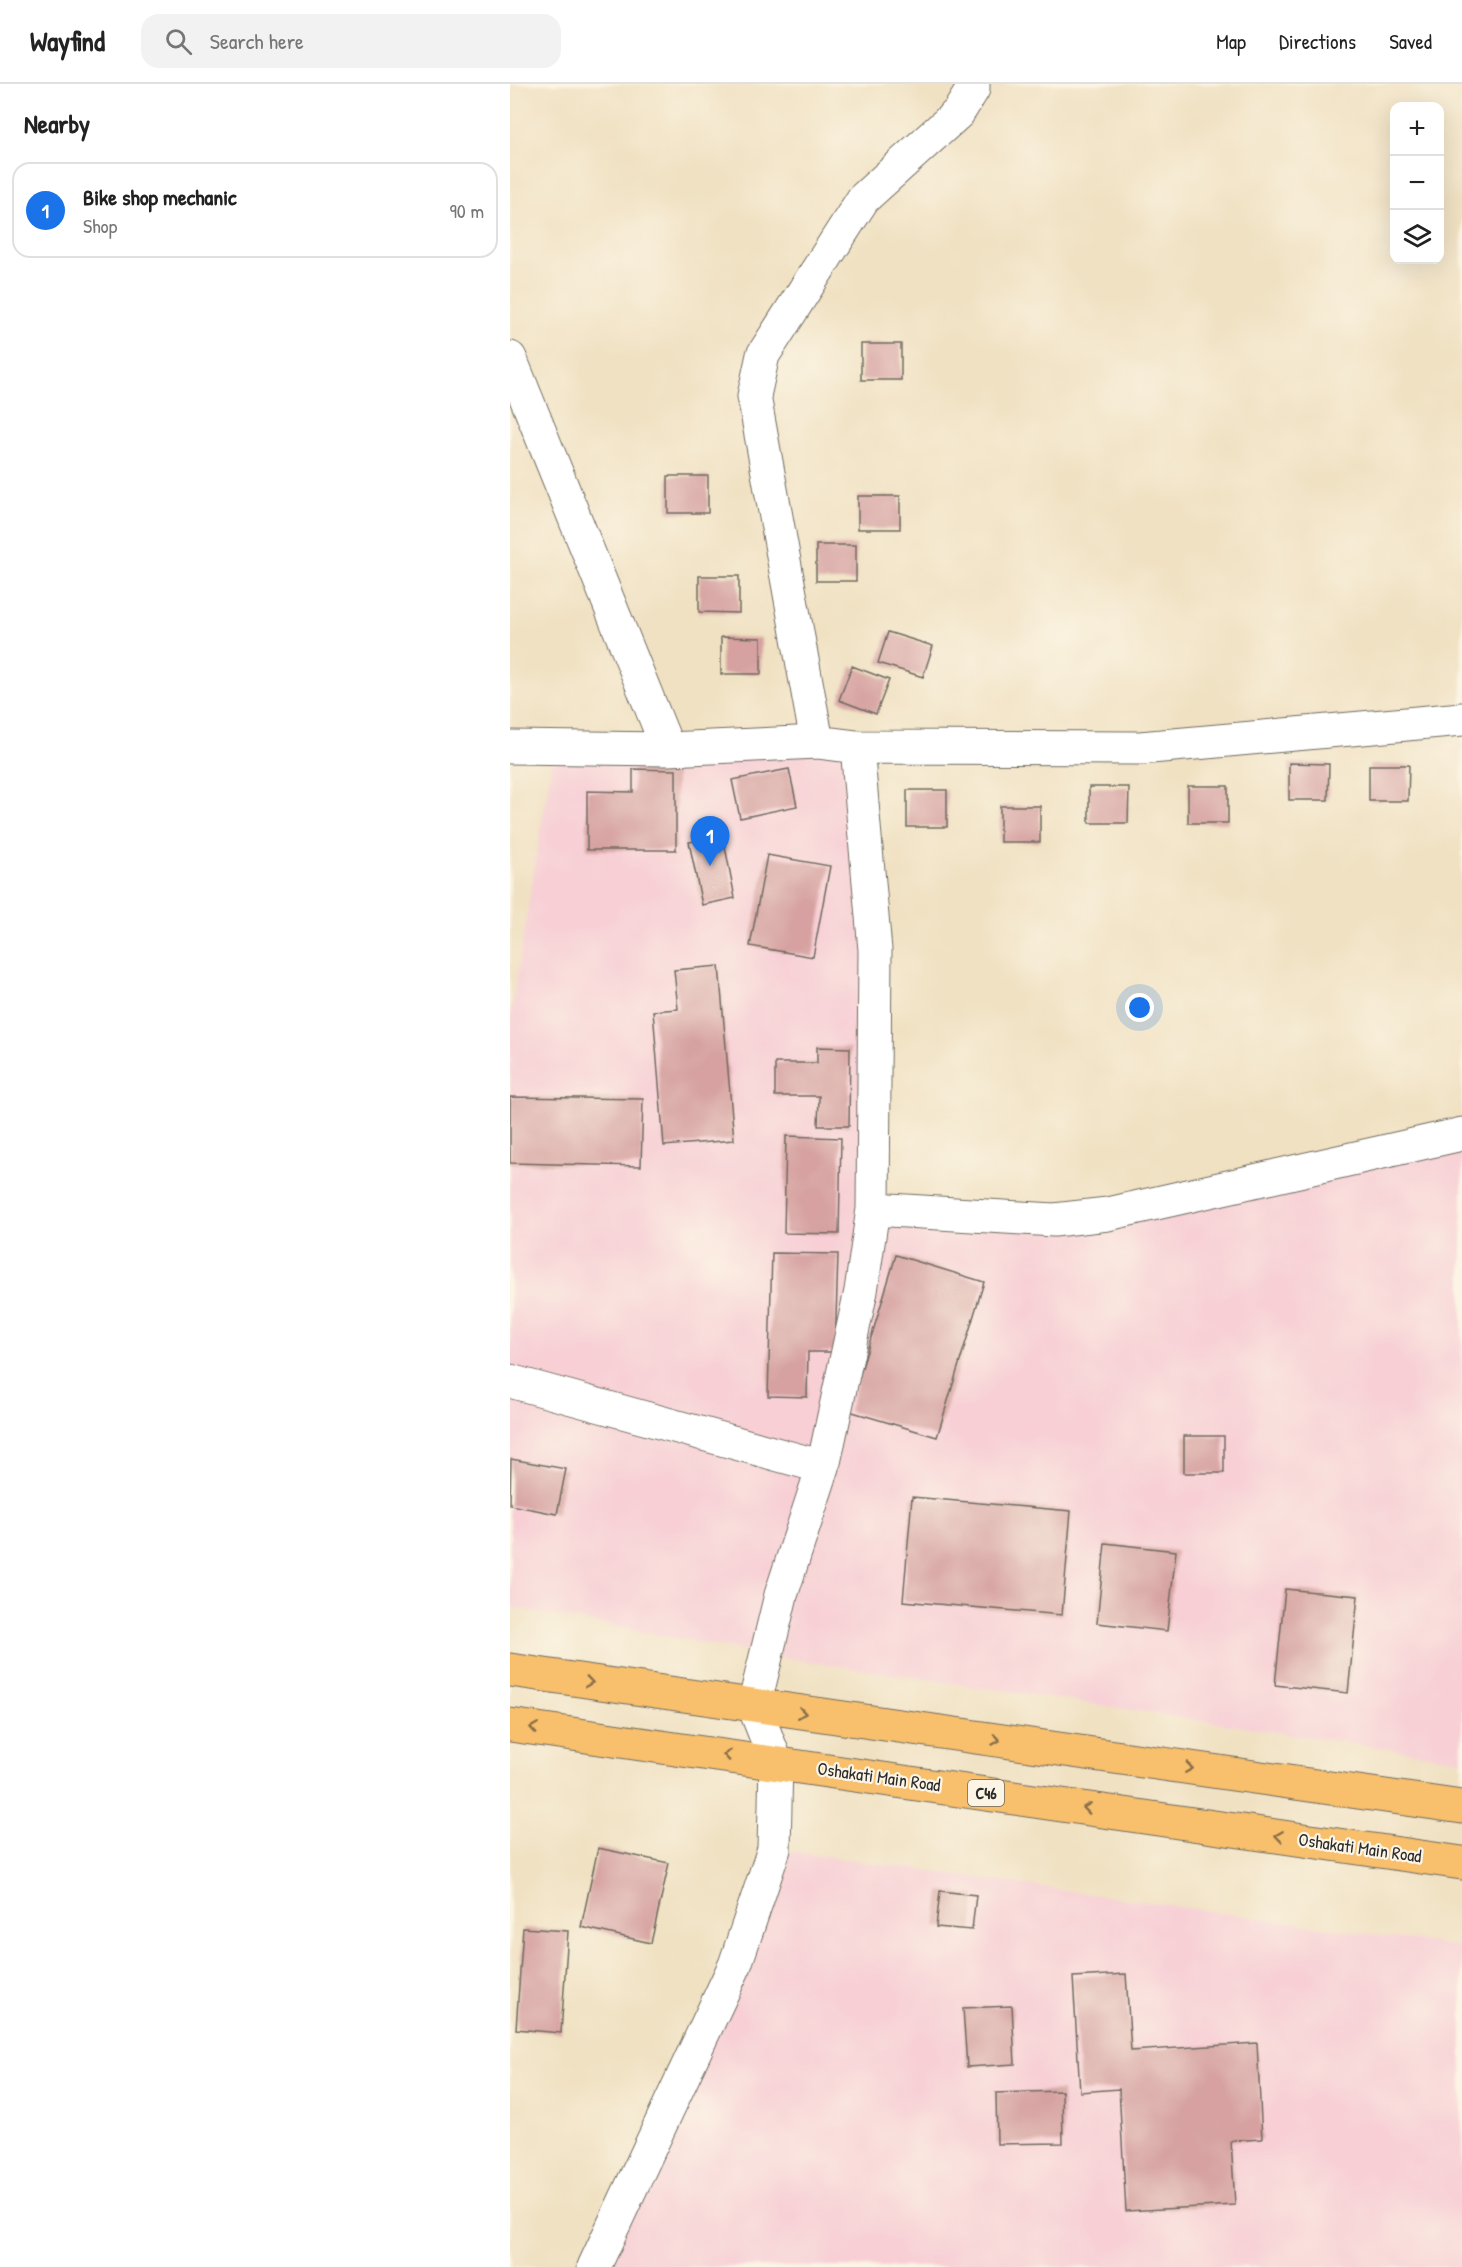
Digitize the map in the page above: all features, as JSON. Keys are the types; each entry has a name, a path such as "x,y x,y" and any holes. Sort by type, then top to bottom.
{"main road":[{"path":"510,1670 1462,1807"},
{"name":"Oshakati Main Road","path":"510,1725 1462,1863"}],"street":[{"path":"817,742 754,396 763,355 862,199 958,113 973,89 973,84"},
{"path":"510,358 668,749"},
{"path":"510,747 668,749 817,742 857,747 1140,748 1462,719"},
{"path":"594,2267 735,1965 774,1849 776,1762 754,1706 781,1595 823,1467 861,1292 873,1209 875,950 857,747"},
{"path":"873,1209 1054,1220 1108,1214 1462,1134"},
{"path":"510,1381 823,1467"}],"shaded area":[{"path":"857,747 873,1209 1054,1220 1462,1134 1462,1760 767,1655 510,1607 510,1018 554,748"},
{"path":"774,1849 1462,1947 1462,2267 594,2267"}],"building":[{"path":"861,344 901,344 901,380 861,380"},
{"path":"668,476 708,476 708,513 668,513"},
{"path":"858,496 900,496 900,529 858,529"},
{"path":"816,545 856,545 856,581 816,581"},
{"path":"699,576 739,576 739,613 699,612"},
{"path":"888,632 933,646 923,677 878,663"},
{"path":"721,637 761,638 761,674 721,674"},
{"path":"852,666 889,680 876,714 839,700"},
{"path":"1289,763 1329,764 1328,800 1289,800"},
{"path":"1369,765 1409,765 1408,801 1369,801"},
{"path":"633,769 676,770 676,850 587,850 587,791 633,792"},
{"path":"789,769 797,806 740,818 732,780"},
{"path":"1188,786 1228,786 1228,823 1188,823"},
{"path":"1089,787 1129,787 1128,823 1089,823"},
{"path":"907,790 947,790 947,827 907,827"},
{"path":"1000,806 1040,806 1040,842 1000,842"},
{"path":"723,836 735,898 702,905 689,842"},
{"path":"767,855 830,866 813,957 750,946"},
{"path":"719,966 734,1140 664,1146 653,1011 678,1009 674,970"},
{"path":"817,1047 850,1048 849,1126 818,1126 819,1096 775,1096 775,1063 817,1063"},
{"path":"510,1097 643,1099 641,1166 510,1163"},
{"path":"786,1136 841,1138 839,1234 784,1233"},
{"path":"772,1253 838,1254 835,1352 808,1352 807,1397 768,1396"},
{"path":"896,1255 984,1282 937,1437 849,1411"},
{"path":"1184,1436 1224,1436 1224,1473 1184,1473"},
{"path":"511,1459 566,1469 557,1514 510,1505"},
{"path":"912,1497 1071,1511 1062,1615 903,1601"},
{"path":"1105,1543 1176,1551 1167,1631 1097,1623"},
{"path":"1285,1589 1358,1596 1348,1693 1275,1685"},
{"path":"598,1848 669,1863 651,1943 581,1927"},
{"path":"940,1891 976,1895 972,1930 936,1927"},
{"path":"523,1928 568,1931 561,2033 516,2029"},
{"path":"1126,1974 1131,2051 1257,2043 1262,2139 1231,2141 1235,2205 1126,2211 1119,2089 1080,2092 1073,1977"},
{"path":"1012,2006 1015,2064 967,2067 963,2008"},
{"path":"1062,2091 1063,2143 997,2144 996,2093"}],"place":[{"name":"Bike shop mechanic","path":"710,866"}]}
